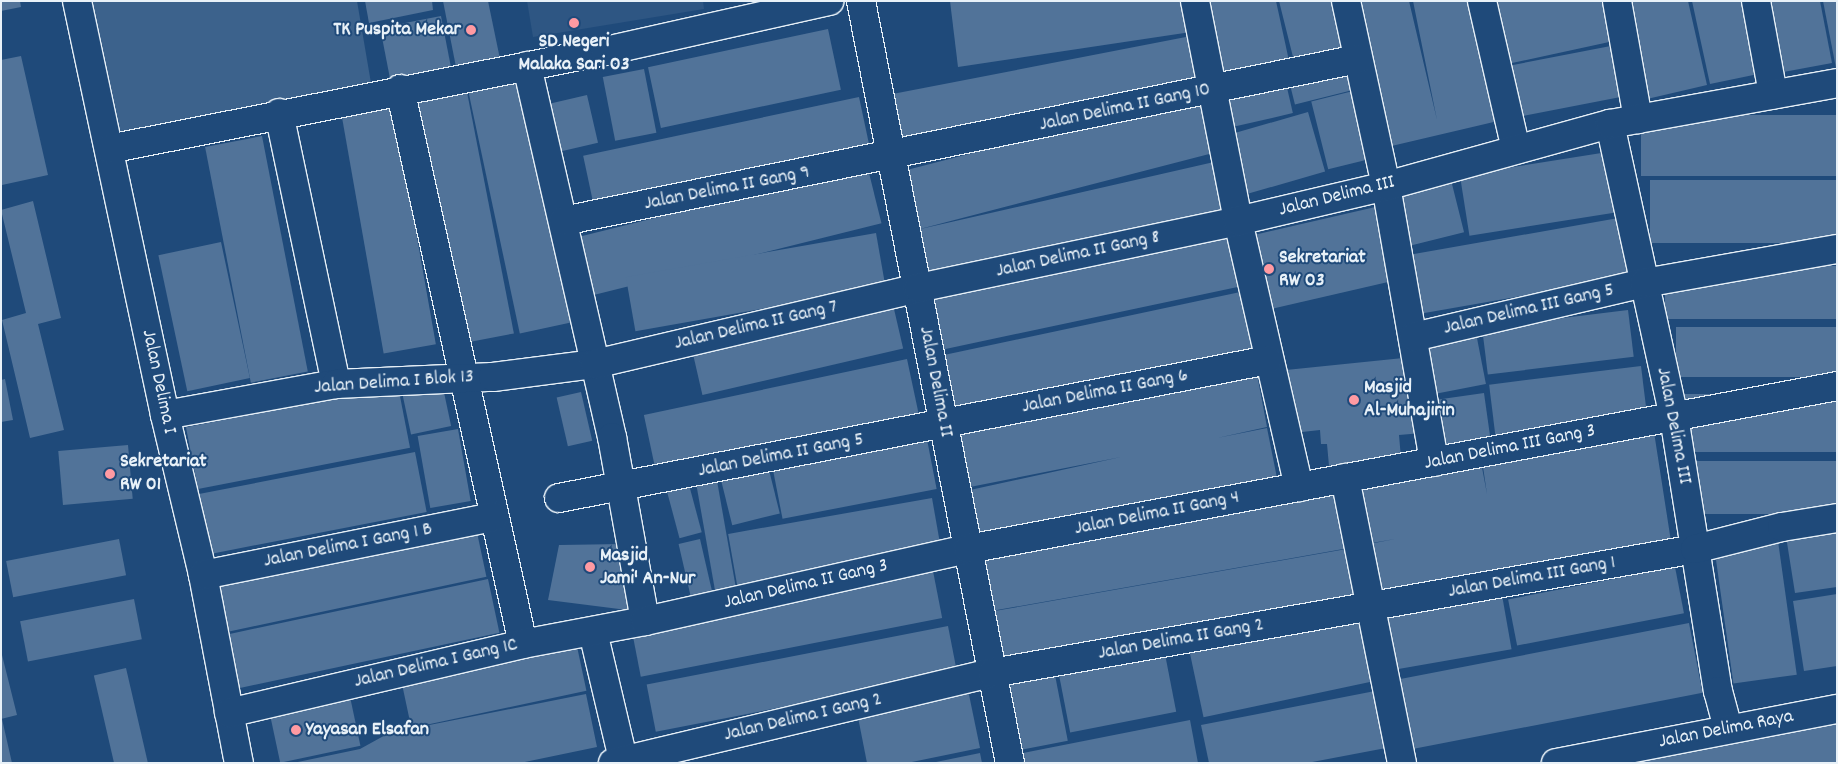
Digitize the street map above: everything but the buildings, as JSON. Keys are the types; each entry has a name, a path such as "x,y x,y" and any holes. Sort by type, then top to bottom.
{"street":[{"name":"Jalan Delima I","path":"77,1 165,415 203,575 239,763"},
{"path":"108,150 279,113 527,66 829,1"},
{"name":"Jalan Delima II","path":"861,1 918,288 942,424 1010,763"},
{"path":"1195,1 1238,221 1268,360 1300,487"},
{"path":"1346,1 1386,186 1414,336 1434,462"},
{"path":"1482,1 1516,148"},
{"path":"1617,1 1638,119"},
{"path":"1756,1 1773,94"},
{"name":"Jalan Delima II Gang 10","path":"892,157 1358,59"},
{"path":"527,66 595,364 645,621"},
{"name":"Jalan Delima III","path":"1238,221 1386,186 1516,148 1610,124 1837,83"},
{"path":"400,89 461,376 523,644"},
{"path":"279,113 336,384"},
{"name":"Jalan Delima III","path":"1610,124 1674,417 1718,696 1728,729"},
{"name":"Jalan Delima II Gang 9","path":"563,221 892,157"},
{"name":"Jalan Delima II Gang 8","path":"918,288 1238,221"},
{"name":"Jalan Delima III Gang 5","path":"1414,336 1644,283 1837,249"},
{"name":"Jalan Delima II Gang 7","path":"595,364 918,288"},
{"name":"Jalan Delima II Gang 6","path":"942,424 1268,360"},
{"name":"Jalan Delima I Blok 13","path":"165,415 336,384 461,376 493,377 595,364"},
{"name":"Jalan Delima III Gang 3","path":"1345,478 1837,386"},
{"name":"Jalan Delima II Gang 5","path":"559,498 619,488 942,424"},
{"path":"1345,478 1369,607 1402,763"},
{"name":"Jalan Delima II Gang 4","path":"968,549 1345,478"},
{"name":"Jalan Delima I Gang 1 B","path":"203,575 494,517"},
{"name":"Jalan Delima III Gang 1","path":"1369,607 1694,549 1782,527 1837,518"},
{"name":"Jalan Delima II Gang 3","path":"645,621 968,549"},
{"name":"Jalan Delima II Gang 2","path":"992,673 1369,607"},
{"name":"Jalan Delima I Gang 1C","path":"229,713 523,644 645,621"},
{"path":"593,632 620,762"},
{"name":"Jalan Delima I Gang 2","path":"620,762 992,673"},
{"name":"Jalan Delima Raya","path":"1556,763 1837,709"}],"shaded area":[{"path":"92,1 357,1 372,89 122,138"},
{"name":"SD Negeri Malaka Sari 03","path":"527,1 703,1 704,9 533,37"}],"place":[{"name":"SD Negeri Malaka Sari 03","path":"574,23"},
{"name":"TK Puspita Mekar","path":"471,30"},
{"name":"Sekretariat RW 03","path":"1269,269"},
{"name":"Masjid Al-Muhajirin","path":"1354,400"},
{"name":"Sekretariat RW 01","path":"110,474"},
{"name":"Masjid Jami' An-Nur","path":"590,567"},
{"name":"Yayasan Elsafan","path":"296,730"}]}
